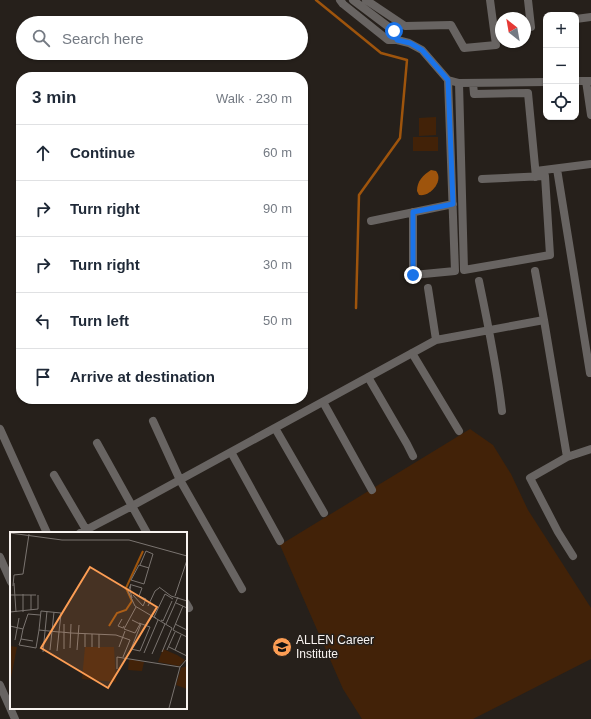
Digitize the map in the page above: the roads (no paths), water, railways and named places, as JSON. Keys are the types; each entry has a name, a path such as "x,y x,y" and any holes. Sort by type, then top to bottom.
{"street":[{"path":"340,0 388,40 397,40 410,43 422,50 448,80 459,83 543,82"},
{"path":"353,0 394,31 397,40"},
{"path":"366,0 404,26 451,25 464,48 496,45 490,0"},
{"path":"528,0 529,12"},
{"path":"579,19 591,17"},
{"path":"413,212 413,275 455,271 448,80"},
{"path":"589,81 591,115"},
{"path":"459,83 464,270 550,256 544,176 536,174"},
{"path":"473,83 474,94 528,93 536,174"},
{"path":"482,179 536,174 557,168 591,164"},
{"path":"557,168 591,373"},
{"path":"371,221 453,204"},
{"path":"535,271 567,457"},
{"path":"479,281 499,386 502,411"},
{"path":"428,288 436,340"},
{"path":"54,475 85,532 436,340 544,320"},
{"path":"412,353 459,431"},
{"path":"368,377 413,456"},
{"path":"323,402 372,490"},
{"path":"153,421 180,480 242,589"},
{"path":"275,428 324,512"},
{"path":"0,429 47,532"},
{"path":"98,443 146,532"},
{"path":"573,556 558,532 530,478 567,457 591,449"},
{"path":"231,452 280,540"},
{"path":"0,557 10,580"},
{"path":"0,685 10,708"},
{"path":"11,709 15,719"}],"waterway":[{"path":"316,0 381,53 407,60 400,138 359,195 356,308"}],"place":[{"name":"ALLEN Career Institute","path":"282,647"}]}
